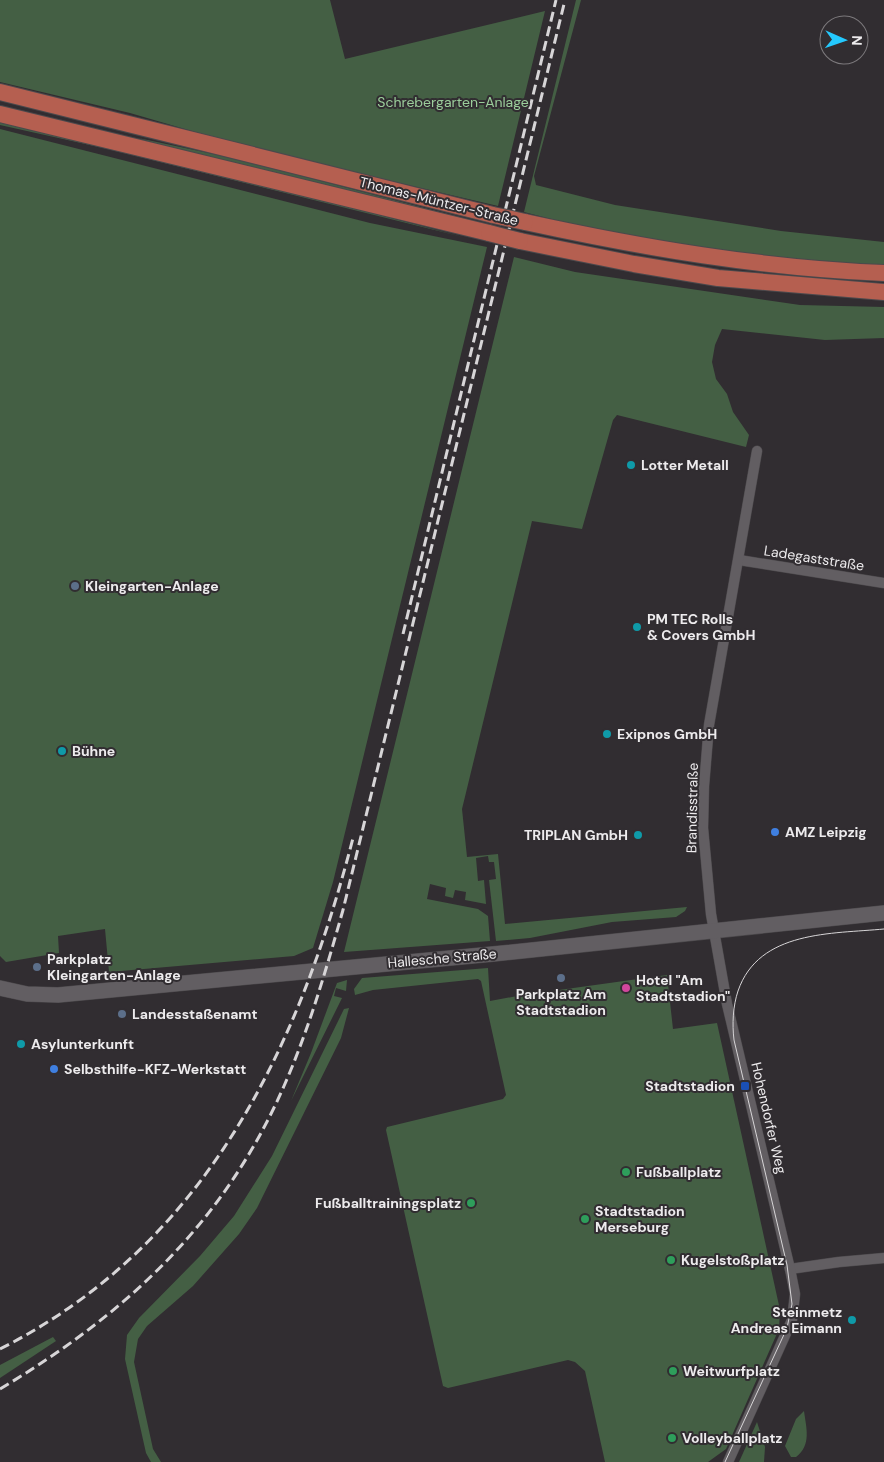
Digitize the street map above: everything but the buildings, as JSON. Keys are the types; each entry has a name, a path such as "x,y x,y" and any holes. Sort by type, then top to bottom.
{"main road":[{"name":"Thomas-Müntzer-Straße","path":"0,92 493,215 609,240 720,259 779,266 884,273"},
{"name":"Thomas-Müntzer-Straße","path":"0,114 520,241 634,264 718,278 884,292"}],"street":[{"name":"Brandisstraße","path":"714,929 705,861 704,786 710,725 757,452"},
{"name":"Ladegaststraße","path":"739,560 884,583"},
{"name":"Hallesche Straße","path":"0,988 27,994 58,995 538,949 714,929 884,913"},
{"name":"Hohendorfer Weg","path":"714,929 727,1004 790,1269 794,1294 793,1312 789,1328 729,1460"},
{"path":"790,1269 884,1258"}],"green space":[{"name":"Schrebergarten-Anlage","path":"0,0 330,0 345,59 545,11 498,206 250,148 130,113 0,82"},
{"path":"576,0 581,0 534,176 536,185 615,205 781,231 884,242 884,266 831,265 632,240 524,212"},
{"path":"0,121 212,171 463,237 108,149 0,125"},
{"path":"0,129 370,223 487,247 333,882 313,948 294,956 109,972 105,929 58,936 59,953 6,962 0,956"},
{"path":"138,138 237,159 482,223 480,228 253,172"},
{"path":"514,257 575,272 800,305 884,307 884,338 825,340 722,329 715,345 712,362 716,379 727,394 733,412 749,435 746,447 617,415 613,420 582,529 532,521 462,809 467,857 498,854 505,924 687,907 685,911 676,917 612,922 530,938 496,941 489,880 496,879 494,862 489,862 488,856 476,858 478,881 484,880 486,904 465,900 466,892 455,890 453,898 445,896 446,888 430,884 427,899 478,909 488,916 490,941 344,952"},
{"name":"Stadtstadion Merseburg","path":"488,968 490,1001 667,975 673,1029 717,1023 780,1310 779,1329 726,1449 708,1462 605,1462 585,1371 575,1362 568,1360 448,1388 443,1386 386,1130 387,1127 503,1099 506,1095 481,981 478,979 373,990 355,995 354,989 362,978"},
{"path":"347,980 346,991 336,988 334,996 342,998 291,1101 337,983"},
{"path":"349,1008 341,1038 257,1208 239,1234 193,1286 147,1326 138,1339 134,1362 153,1449 161,1462 151,1462 146,1453 125,1359 127,1335 139,1318 200,1256 234,1216 272,1156 344,1009"},
{"path":"53,1337 56,1341 0,1378 0,1365"},
{"path":"804,1411 807,1429 806,1441 801,1452 796,1457 791,1457 785,1446 796,1419"},
{"path":"757,1422 765,1447 764,1462 739,1462"}],"tram line":[{"path":"725,1462 787,1328 792,1304 787,1265 734,1040 733,1015 738,991 748,971 762,956 780,946 799,939 820,935 884,929"}],"railway":[{"path":"403,634 556,0"},
{"path":"0,1389 90,1329 130,1296 167,1260 201,1222 232,1180 260,1135 293,1065 316,999 343,910 565,0"},
{"path":"0,1349 72,1306 134,1255 187,1198 233,1134 271,1066 303,993 330,917 353,838"}],"place":[{"name":"Lotter Metall","path":"631,465"},
{"name":"Kleingarten-Anlage","path":"75,586"},
{"name":"PM TEC Rolls & Covers GmbH","path":"637,627"},
{"name":"Exipnos GmbH","path":"607,734"},
{"name":"Bühne","path":"62,751"},
{"name":"AMZ Leipzig","path":"775,832"},
{"name":"TRIPLAN GmbH","path":"638,835"},
{"name":"Parkplatz Kleingarten-Anlage","path":"37,967"},
{"name":"Parkplatz Am Stadtstadion","path":"561,978"},
{"name":"Hotel \"Am Stadtstadion\"","path":"626,988"},
{"name":"Landesstaßenamt","path":"122,1014"},
{"name":"Asylunterkunft","path":"21,1044"},
{"name":"Selbsthilfe-KFZ-Werkstatt","path":"54,1069"},
{"name":"Stadtstadion","path":"745,1086"},
{"name":"Fußballplatz","path":"626,1172"},
{"name":"Fußballtrainingsplatz","path":"471,1203"},
{"name":"Stadtstadion Merseburg","path":"585,1219"},
{"name":"Kugelstoßplatz","path":"671,1260"},
{"name":"Steinmetz Andreas Eimann","path":"852,1320"},
{"name":"Weitwurfplatz","path":"673,1371"},
{"name":"Volleyballplatz","path":"672,1438"}]}
